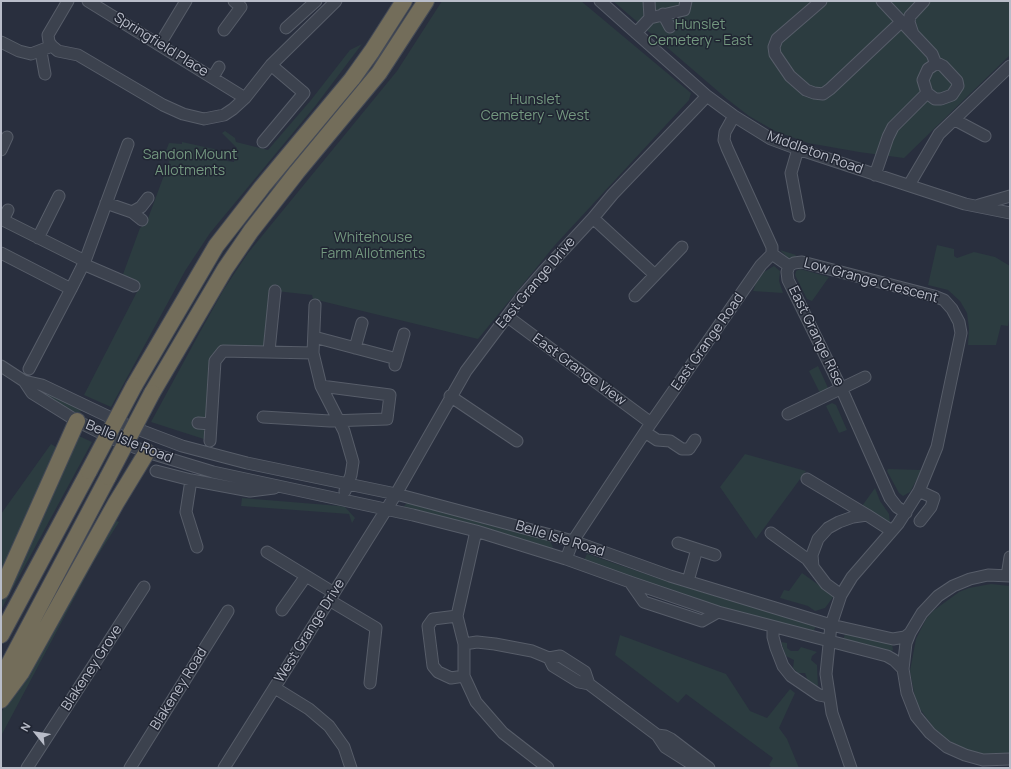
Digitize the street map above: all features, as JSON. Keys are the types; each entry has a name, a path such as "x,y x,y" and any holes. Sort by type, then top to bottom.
{"highway":[{"path":"1,635 134,386 216,246 252,199 352,79 372,52 404,1"},
{"path":"1,679 152,393 225,269 251,231 297,172 379,73 426,1"},
{"path":"1,591 77,421"},
{"path":"1,700 21,673 116,503 147,452"}],"street":[{"path":"68,1 48,35 49,42 52,46 58,51 78,55 144,95 183,114 204,118 224,115 245,98 271,65 336,1"},
{"name":"Springfield Place","path":"88,1 160,44 245,98"},
{"path":"160,44 186,1"},
{"path":"224,30 241,7 234,1"},
{"path":"286,28 316,1"},
{"name":"Middleton Road","path":"600,1 707,96 734,116 771,139 965,204 1010,213"},
{"path":"649,1 650,18"},
{"path":"636,33 650,18 684,10 686,1"},
{"path":"821,1 776,40 774,47 775,54 790,76 806,90 814,93 822,94 830,89 901,22"},
{"path":"882,1 932,54 936,64"},
{"path":"913,34 909,22 910,16 924,1"},
{"path":"663,14 670,27"},
{"path":"1,42 19,51 31,54 41,52 52,46"},
{"path":"41,52 45,74"},
{"path":"936,64 943,66 957,81 957,89 952,95 941,100 935,99 927,93 923,86 924,74 928,69 936,64"},
{"path":"263,142 304,93 271,65"},
{"path":"909,185 931,145 939,134 1010,66"},
{"name":"Springfield Place","path":"213,77 219,67"},
{"path":"875,174 893,127 927,93"},
{"name":"East Grange Drive","path":"396,494 450,396 483,348 543,272 613,194 707,96"},
{"path":"734,116 725,132 724,140 772,247 772,254"},
{"path":"955,120 985,136"},
{"path":"1,150 8,137"},
{"path":"29,369 84,263 128,144"},
{"path":"798,149 791,173 799,216"},
{"path":"38,238 60,196"},
{"name":"Middleton Road","path":"976,205 1010,196"},
{"path":"132,212 141,207 148,198"},
{"path":"106,203 132,212 142,220"},
{"path":"4,216 38,238 84,263 134,286"},
{"path":"593,218 655,275"},
{"path":"635,296 682,247"},
{"path":"1,253 70,289"},
{"name":"East Grange Rise","path":"772,254 789,266 787,272 788,280 842,390 890,498 893,503 906,513"},
{"name":"East Grange Road","path":"566,559 573,541 648,427 761,265 772,254"},
{"name":"Low Grange Crescent","path":"789,266 794,262 802,262 934,296 944,300 952,309 959,322 961,333 937,446 919,491 906,513 892,531 852,577 842,595 831,625 826,674 829,697 832,713 851,768"},
{"path":"269,351 275,291"},
{"path":"315,304 313,353 321,386 340,421 349,444 353,462 351,475 342,499"},
{"name":"East Grange View","path":"508,317 648,427"},
{"path":"356,348 362,323"},
{"path":"314,337 356,348 396,362 404,334"},
{"path":"210,441 215,361 223,351 313,353"},
{"name":"Belle Isle Road","path":"1,366 24,381 42,385 155,437 205,452 247,463 396,494 573,541 688,581 831,625 893,639 905,638 910,633"},
{"path":"788,414 842,390 865,377"},
{"name":"Belle Isle Road","path":"24,381 32,393 77,421 113,439 147,452 200,468 386,509 476,531 566,559 718,612 887,656 894,660 903,669"},
{"path":"262,417 340,421 387,419 390,395 321,386"},
{"path":"450,396 517,441"},
{"path":"77,421 92,408"},
{"path":"198,423 211,424"},
{"path":"648,427 658,440 670,441 682,449 689,449 695,440"},
{"path":"147,452 155,437"},
{"path":"197,547 186,512 194,481 205,452"},
{"name":"Belle Isle Road","path":"156,471 194,481 250,491 283,487"},
{"path":"807,479 892,531"},
{"path":"919,491 934,498 931,508 920,521"},
{"name":"West Grange Drive","path":"224,768 396,494"},
{"path":"813,567 812,555 818,539 828,528 853,517 867,516"},
{"path":"476,531 459,598 457,616 464,644 464,676 476,702 502,733 548,768"},
{"path":"771,533 807,559 826,584 842,595"},
{"path":"678,543 715,555"},
{"path":"688,581 697,549"},
{"path":"267,552 279,555 331,597 376,628 370,683"},
{"path":"1010,557 1008,576 988,575 953,586 938,596 922,612 906,643 903,669 907,693 916,716 930,734 947,747 983,764 1010,759"},
{"path":"282,610 306,576"},
{"name":"Blakeney Grove","path":"26,768 144,587"},
{"name":"Blakeney Road","path":"130,768 228,611"},
{"path":"457,616 433,619 428,626 433,666 438,672 451,678 464,676"},
{"path":"773,627 773,637 776,648 787,671 808,689 819,695 829,697"},
{"path":"464,644 477,642 515,647 549,658 554,666 580,682 589,684 657,735 665,747 697,765 709,768"},
{"path":"275,688 309,709 329,726 344,747 351,768"}],"green space":[{"path":"442,1 581,1 691,93 689,100 555,245 478,339 313,299 312,295 276,291 269,351 223,351 215,361 210,441 151,422 224,289 248,253 397,71"},
{"name":"Hunslet Cemetery - East","path":"613,1 1010,1 1010,55 904,158 859,152 808,143 775,131 749,116 727,99"},
{"name":"Sandon Mount Allotments","path":"362,44 316,105 210,233 185,271 111,407 84,395 140,286 122,277 140,228 146,224 170,159 164,156 169,143 182,144 182,142 214,149 227,161 234,162 237,148 222,133 225,131 235,138 236,142 268,150 311,100 350,50"},
{"path":"937,245 954,249 954,256 957,258 974,252 995,257 1010,266 1010,314 1008,326 1001,325 996,345 968,345 969,329 967,313 960,301 948,290 928,285"},
{"path":"780,250 796,255 792,259 788,258"},
{"path":"774,266 780,271 779,281 783,293 753,291 756,283 764,272"},
{"path":"800,269 829,277 812,301 807,299 795,275 796,271"},
{"path":"818,366 828,388 827,392 821,395 809,371"},
{"path":"36,389 44,393 84,410 76,413"},
{"path":"832,403 836,405 847,430 839,433 826,406"},
{"path":"75,436 79,436 92,442 1,610 1,602"},
{"path":"51,444 59,449 1,576 1,514"},
{"path":"745,454 806,471 756,539 720,487"},
{"path":"888,469 922,470 910,492 903,496 899,493 887,471"},
{"path":"875,488 880,501 889,514 890,524 862,506"},
{"path":"242,498 340,506 345,507 355,518 352,523 349,514 241,506"},
{"path":"407,503 496,525 550,541 553,547 552,549 405,509 404,506"},
{"path":"114,520 119,522 93,563 1,736 1,713"},
{"path":"587,554 669,582 816,626 812,634 666,590 584,560"},
{"path":"802,573 834,596 825,608 815,611 808,606 780,598 784,590 789,591"},
{"path":"991,584 1010,586 1010,753 1004,754 983,754 962,748 943,737 935,730 916,703 910,671 916,639 926,619 933,611 959,592 969,588"},
{"path":"845,634 892,644 893,650 890,652 843,640"},
{"path":"620,635 726,674 750,711 767,718 790,689 795,693 779,728 787,739 799,768 772,768 769,765 773,758 686,694 678,703 615,655"},
{"path":"781,642 787,643 787,648 791,651 798,651 801,647 817,652 812,656 811,660 817,665 818,688 808,681 805,673 798,673 793,668 794,660 786,656"}],"park label":[{"name":"Hunslet Cemetery - West","path":"535,108"},
{"name":"Whitehouse Farm Allotments","path":"373,246"}]}
